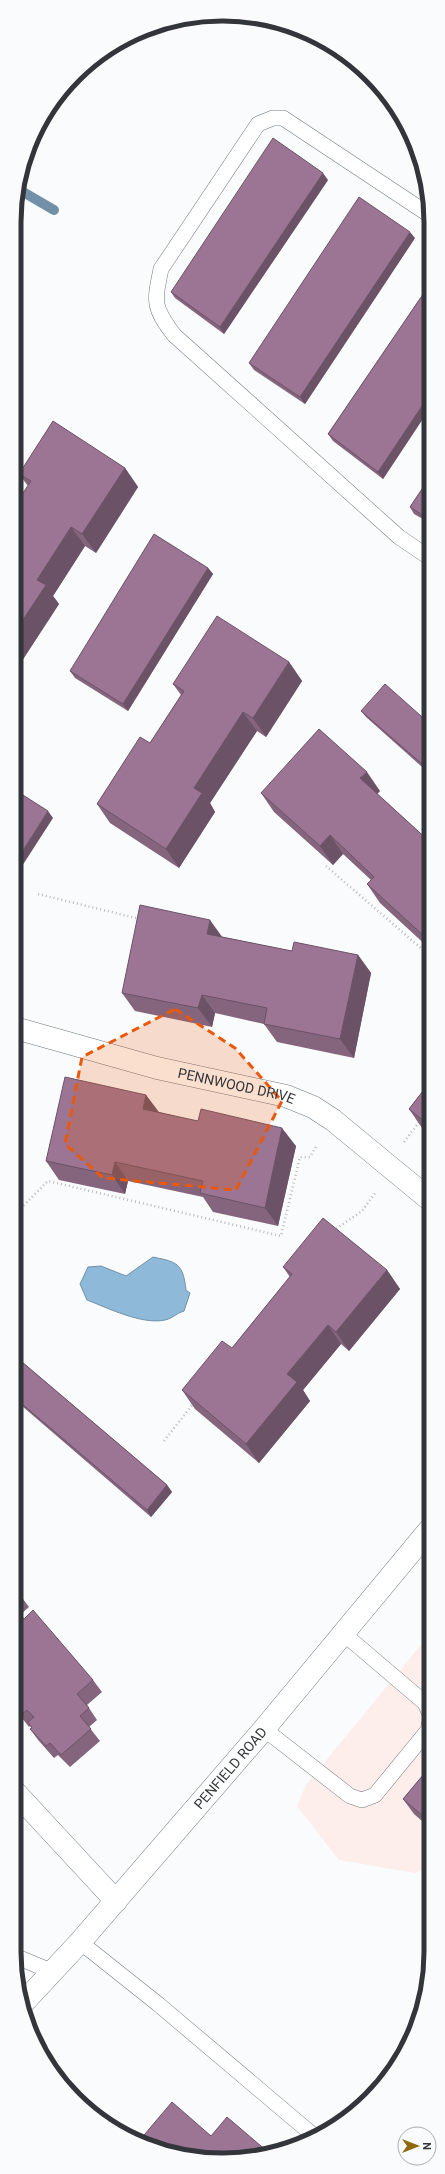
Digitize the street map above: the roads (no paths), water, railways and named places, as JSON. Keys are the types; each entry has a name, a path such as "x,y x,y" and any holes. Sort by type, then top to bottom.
{"street":[{"name":"PENNWOOD DRIVE","path":"21,1030 157,1068 286,1096 313,1107 333,1120 424,1195"},
{"name":"PENFIELD ROAD","path":"27,1999 80,1942 264,1729 424,1536"},
{"path":"21,1799 116,1901"}],"lane":[{"path":"424,212 283,118 273,118 258,124 161,269 156,295 159,315 174,335 399,537 424,554"},
{"path":"344,1634 424,1702"},
{"path":"264,1729 350,1796 362,1800 375,1795 424,1736"},
{"path":"80,1942 158,2004 310,2133"},
{"path":"21,1959 53,1972"}],"water":[{"path":"153,1257 174,1263 181,1269 186,1290 190,1293 184,1311 167,1319 156,1321 146,1320 125,1315 87,1300 80,1284 88,1267 101,1266 126,1276"}],"waterway":[{"path":"24,192 54,210"}]}
